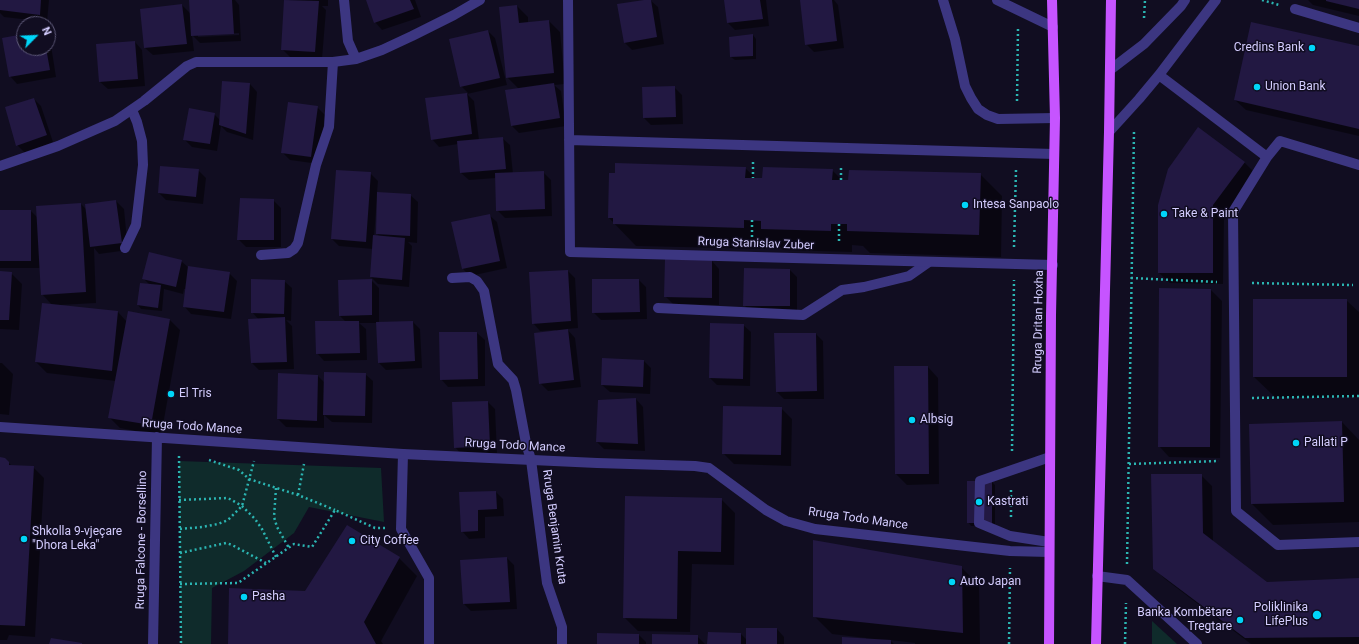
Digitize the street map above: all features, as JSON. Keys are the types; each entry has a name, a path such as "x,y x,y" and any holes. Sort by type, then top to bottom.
{"main road":[{"name":"Rruga Dritan Hoxha","path":"1049,644 1051,315 1055,118 1052,0"},
{"path":"1096,644 1111,0"}],"street":[{"path":"344,0 348,41 356,59"},
{"path":"0,166 65,142 115,121 132,110 187,66 196,62 333,62 356,59 382,50 412,36 480,0"},
{"name":"Rruga Stanislav Zuber","path":"568,0 570,252 1053,265"},
{"path":"943,0 955,39 965,86 978,109 987,115 998,119 1055,118"},
{"path":"997,0 1053,26"},
{"path":"1110,70 1144,44 1185,0"},
{"path":"1109,132 1140,99 1216,0"},
{"path":"1295,9 1359,28"},
{"path":"261,255 288,253 294,249 298,243 316,165 329,127 333,62"},
{"path":"1159,75 1267,157"},
{"path":"125,248 136,225 143,165 142,141 138,122 132,110"},
{"path":"569,140 1054,154"},
{"path":"1359,165 1280,142 1267,157 1233,212 1236,511 1278,545 1359,542"},
{"path":"658,308 803,315 842,290 864,288 909,276 929,262"},
{"name":"Rruga Benjamin Kruta","path":"452,278 470,277 477,280 484,291 498,364 513,380 515,385 531,460 547,583 562,627 562,644"},
{"name":"Rruga Todo Mance","path":"0,427 403,454 695,466 709,468 766,510 786,521 815,529 1010,551 1049,547"},
{"name":"Rruga Falcone - Borsellino","path":"153,644 157,437"},
{"path":"403,454 401,529 429,578 429,644"},
{"path":"1049,547 1010,536 979,523 980,481 1050,457"},
{"path":"1097,576 1127,580 1197,644"}],"path":[{"path":"1262,0 1278,5"},
{"path":"1017,118 1018,11"},
{"path":"1125,644 1134,123"},
{"path":"1010,536 1016,152"},
{"path":"753,160 753,178"},
{"path":"841,180 842,160"},
{"path":"752,220 752,242"},
{"path":"839,224 839,245"},
{"path":"1131,278 1353,285"},
{"path":"1235,398 1359,396"},
{"path":"179,439 181,644"},
{"path":"180,529 218,524 228,520 242,506 259,445"},
{"path":"298,495 307,448"},
{"path":"206,459 239,470 249,479 298,495 375,528 401,529"},
{"path":"1128,464 1236,461"},
{"path":"276,488 274,517 277,527 289,548"},
{"path":"180,500 228,498 242,506 255,519 262,529 276,557"},
{"path":"180,584 238,583 294,544 312,548 335,510"},
{"path":"180,553 226,543 266,563"},
{"path":"1009,644 1010,551"}],"green space":[{"path":"179,461 381,468 384,522 309,507 294,533 244,571 212,588 211,644 181,644"},
{"path":"1152,621 1177,644 1152,644"}],"building":[{"path":"0,0 41,0 40,15 0,10"},
{"path":"189,0 232,0 234,34 191,36"},
{"path":"284,0 319,1 315,52 281,50"},
{"path":"366,0 410,0 414,9 374,23"},
{"path":"651,0 657,37 624,43 617,4"},
{"path":"724,0 760,0 763,19 727,23"},
{"path":"800,0 832,0 837,41 805,45"},
{"path":"1359,0 1359,9 1326,1"},
{"path":"182,4 187,44 144,48 140,9"},
{"path":"517,5 519,23 549,20 554,73 506,78 499,7"},
{"path":"1251,22 1359,46 1359,129 1234,100"},
{"path":"488,30 500,78 460,87 449,39"},
{"path":"753,34 753,56 730,57 729,37"},
{"path":"16,35 16,56 47,56 50,70 9,77 2,38"},
{"path":"135,41 138,79 99,82 96,44"},
{"path":"222,81 250,83 246,134 219,125"},
{"path":"554,83 560,118 511,126 505,90"},
{"path":"675,86 676,117 643,118 642,87"},
{"path":"467,93 472,134 431,140 425,98"},
{"path":"34,98 47,135 16,146 5,107"},
{"path":"288,102 318,106 311,157 281,153"},
{"path":"189,108 215,113 210,144 183,140"},
{"path":"1198,127 1245,162 1213,205 1213,273 1158,273 1158,205 1168,169"},
{"path":"503,137 506,169 460,173 457,141"},
{"path":"615,163 746,167 745,178 762,178 763,167 833,169 832,180 848,180 849,170 981,173 979,235 847,231 847,224 831,224 831,231 761,229 761,221 744,220 744,228 613,224 613,218 608,218 609,173 615,173"},
{"path":"160,166 199,169 196,197 158,193"},
{"path":"336,170 371,172 366,242 331,239"},
{"path":"544,171 545,209 496,211 495,173"},
{"path":"377,192 411,194 410,236 376,234"},
{"path":"240,198 274,199 274,240 237,240"},
{"path":"116,200 122,243 90,247 85,204"},
{"path":"81,203 86,292 41,295 36,206"},
{"path":"0,210 31,210 31,261 0,261"},
{"path":"490,214 500,261 462,269 451,222"},
{"path":"373,235 405,238 402,280 370,277"},
{"path":"149,252 182,260 176,287 142,279"},
{"path":"665,259 712,260 712,298 664,297"},
{"path":"188,266 230,272 224,312 183,307"},
{"path":"744,268 790,269 790,306 743,306"},
{"path":"568,270 571,321 532,324 529,272"},
{"path":"0,271 12,272 9,320 0,320"},
{"path":"251,279 285,280 284,314 251,313"},
{"path":"372,279 372,315 339,316 338,280"},
{"path":"592,279 639,279 640,312 592,313"},
{"path":"140,283 161,285 158,308 137,305"},
{"path":"1159,288 1211,289 1210,447 1158,447"},
{"path":"1253,299 1347,299 1347,377 1253,377"},
{"path":"42,303 118,311 112,371 35,362"},
{"path":"128,311 170,319 151,425 108,418"},
{"path":"285,317 287,362 251,363 248,319"},
{"path":"315,321 359,321 360,353 316,354"},
{"path":"413,321 415,361 378,363 376,322"},
{"path":"710,323 744,324 743,379 709,378"},
{"path":"568,329 574,380 539,384 534,333"},
{"path":"439,332 477,332 478,379 440,380"},
{"path":"774,333 816,333 817,391 776,392"},
{"path":"602,358 644,360 643,387 601,385"},
{"name":"Albsig","path":"894,366 928,366 929,474 895,474"},
{"path":"324,372 366,373 365,416 323,415"},
{"path":"278,373 318,375 317,421 277,419"},
{"path":"636,398 638,444 596,442 598,400"},
{"path":"488,401 490,446 454,448 452,402"},
{"path":"723,406 782,407 781,455 722,454"},
{"name":"Pallati P","path":"1342,421 1344,502 1251,504 1249,424"},
{"path":"0,457 5,458 9,462 9,465 34,466 25,626 0,625"},
{"path":"1151,474 1202,474 1203,533 1267,582 1359,578 1359,637 1245,638 1153,569"},
{"name":"Kastrati","path":"967,481 992,481 992,523 967,523"},
{"path":"496,491 497,509 478,510 478,531 461,532 459,492"},
{"path":"625,496 722,498 721,552 678,551 677,619 623,618"},
{"path":"347,525 400,557 364,622 376,644 228,644 229,588 305,591"},
{"path":"813,540 962,566 963,633 813,617"},
{"path":"507,557 510,602 463,604 460,560"},
{"path":"746,628 777,628 777,644 746,644"},
{"path":"708,632 741,633 741,644 707,644"},
{"path":"597,633 639,634 639,644 597,644"},
{"path":"652,634 698,635 698,644 652,644"},
{"path":"842,637 891,640 891,644 842,644"},
{"path":"51,638 82,643 82,644 49,644"}],"place":[{"name":"Credins Bank","path":"1312,48"},
{"name":"Union Bank","path":"1257,87"},
{"name":"Intesa Sanpaolo","path":"965,205"},
{"name":"Take & Paint","path":"1164,214"},
{"name":"El Tris","path":"171,394"},
{"name":"Albsig","path":"912,420"},
{"name":"Pallati P","path":"1296,443"},
{"name":"Kastrati","path":"979,502"},
{"name":"Shkolla 9-vjeçare \"Dhora Leka\"","path":"24,539"},
{"name":"City Coffee","path":"352,541"},
{"name":"Auto Japan","path":"952,582"},
{"name":"Pasha","path":"244,597"},
{"name":"Poliklinika LifePlus","path":"1317,615"},
{"name":"Banka Kombëtare Tregtare","path":"1240,620"}]}
